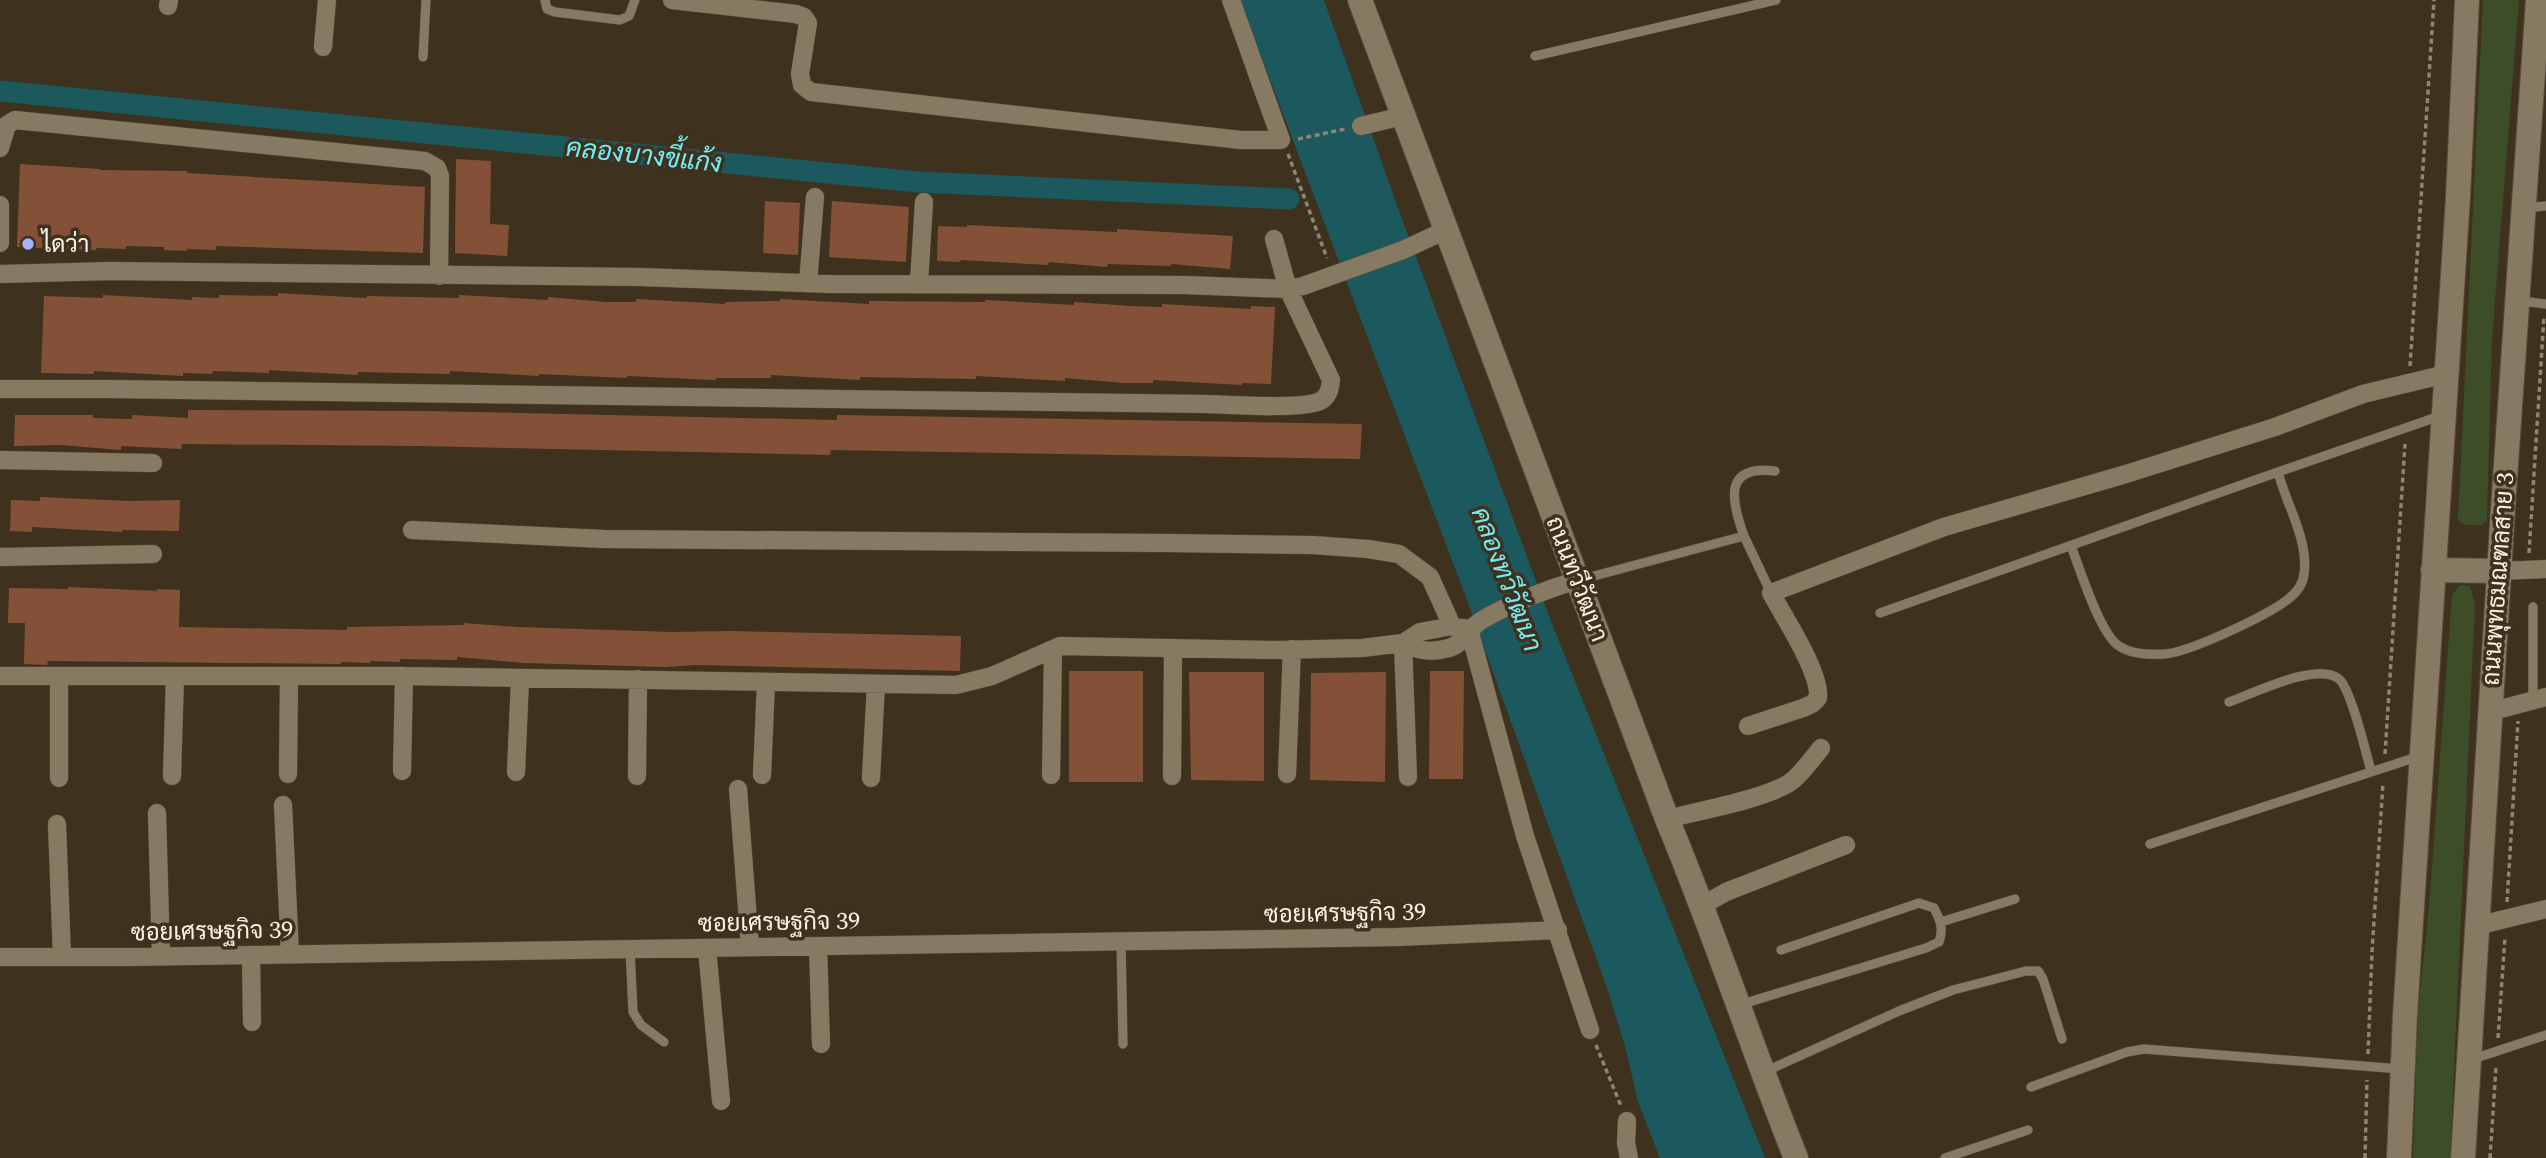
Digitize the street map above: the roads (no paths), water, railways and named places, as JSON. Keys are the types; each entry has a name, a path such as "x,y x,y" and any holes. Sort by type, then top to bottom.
{"main road":[{"name":"ถนนทวีวัฒนา","path":"1360,0 1667,819 1703,905 1737,1006 1796,1158"},
{"path":"2399,1158 2467,0"},
{"name":"ถนนพุทธมณฑลสาย 3","path":"2463,1158 2516,301 2534,207 2538,0"},
{"path":"2433,570 2498,571"}],"street":[{"path":"323,47 327,0"},
{"path":"672,0 804,17 808,23 800,74 802,85 811,92 1241,140 1287,140 1231,0"},
{"path":"1361,126 1403,116"},
{"path":"0,148 7,125 15,120 425,161 438,168 440,176 439,276"},
{"path":"808,283 815,197"},
{"path":"919,283 925,202"},
{"path":"0,205 0,243"},
{"path":"0,274 110,271 640,277 808,283 1185,285 1288,289 1403,250 1446,230"},
{"path":"0,390 108,389 1220,405 1300,405 1319,402 1326,397 1331,380 1288,289 1274,239"},
{"path":"1748,726 1812,704 1818,698 1811,668 1772,593 1944,527 2275,427 2363,394 2446,374"},
{"path":"0,460 153,463"},
{"path":"412,530 604,539 1312,545 1399,554 1430,577 1467,625 1525,836 1590,1030"},
{"path":"0,557 153,554"},
{"path":"2498,571 2546,569"},
{"path":"0,676 404,676 956,685 975,682 1060,646 1292,649 1362,648 1402,643 1420,632 1467,625 1578,580"},
{"path":"1402,643 1408,777"},
{"path":"1051,775 1053,649"},
{"path":"1172,776 1173,649"},
{"path":"1287,774 1292,649"},
{"path":"59,676 59,778"},
{"path":"172,776 175,676"},
{"path":"402,771 404,676"},
{"path":"288,774 289,677"},
{"path":"516,772 520,679"},
{"path":"637,776 638,679"},
{"path":"762,775 766,682"},
{"path":"871,778 876,684"},
{"path":"2489,712 2540,699"},
{"path":"1667,819 1783,787 1794,780 1821,748"},
{"path":"738,789 750,947"},
{"path":"283,804 290,954"},
{"path":"157,813 161,956"},
{"path":"57,824 62,957"},
{"path":"1703,905 1726,892 1846,845"},
{"path":"2476,926 2546,909"},
{"name":"ซอยเศรษฐกิจ 39","path":"0,957 1397,937 1558,930"},
{"path":"818,946 821,1044"},
{"path":"707,948 721,1101"},
{"path":"251,955 252,1022"},
{"path":"1626,1121 1629,1158"}],"lane":[{"path":"423,57 426,0"},
{"path":"545,0 547,9 555,12 620,20 629,16 635,0"},
{"path":"1535,56 1776,0"},
{"path":"2516,301 2546,304"},
{"path":"1880,613 2444,415"},
{"path":"1772,593 1744,536 1735,508 1734,495 1736,485 1744,474 1756,469 1775,471"},
{"path":"2071,546 2102,625 2117,645 2134,653 2168,654 2243,625 2287,600 2298,590 2304,576 2304,559 2300,537 2278,472"},
{"path":"1578,580 1744,536"},
{"path":"2533,607 2540,699"},
{"path":"2229,702 2304,675 2328,675 2339,679 2348,693 2371,771"},
{"path":"2150,844 2422,755"},
{"path":"1941,922 2015,898"},
{"path":"1737,1006 1926,948 1939,942 1941,922 1934,908 1919,903 1781,950"},
{"path":"1121,941 1123,1044"},
{"path":"630,949 633,1012 641,1025 664,1042"},
{"path":"1762,1073 1899,1011 1953,990 2026,971 2038,971 2043,979 2062,1039"},
{"path":"2469,1061 2546,1034"},
{"path":"2031,1087 2127,1052 2144,1049 2403,1069"},
{"path":"1945,1158 2028,1130"}],"water":[{"name":"คลองทวีวัฒนา","path":"1240,0 1324,0 1549,616 1765,1158 1660,1158 1638,1102 1625,1046 1606,985 1467,600"}],"waterway":[{"name":"คลองบางขี้แก้ง","path":"0,91 918,182 1289,199"}],"place":[{"name":"ไดว่า","path":"28,244"}]}
